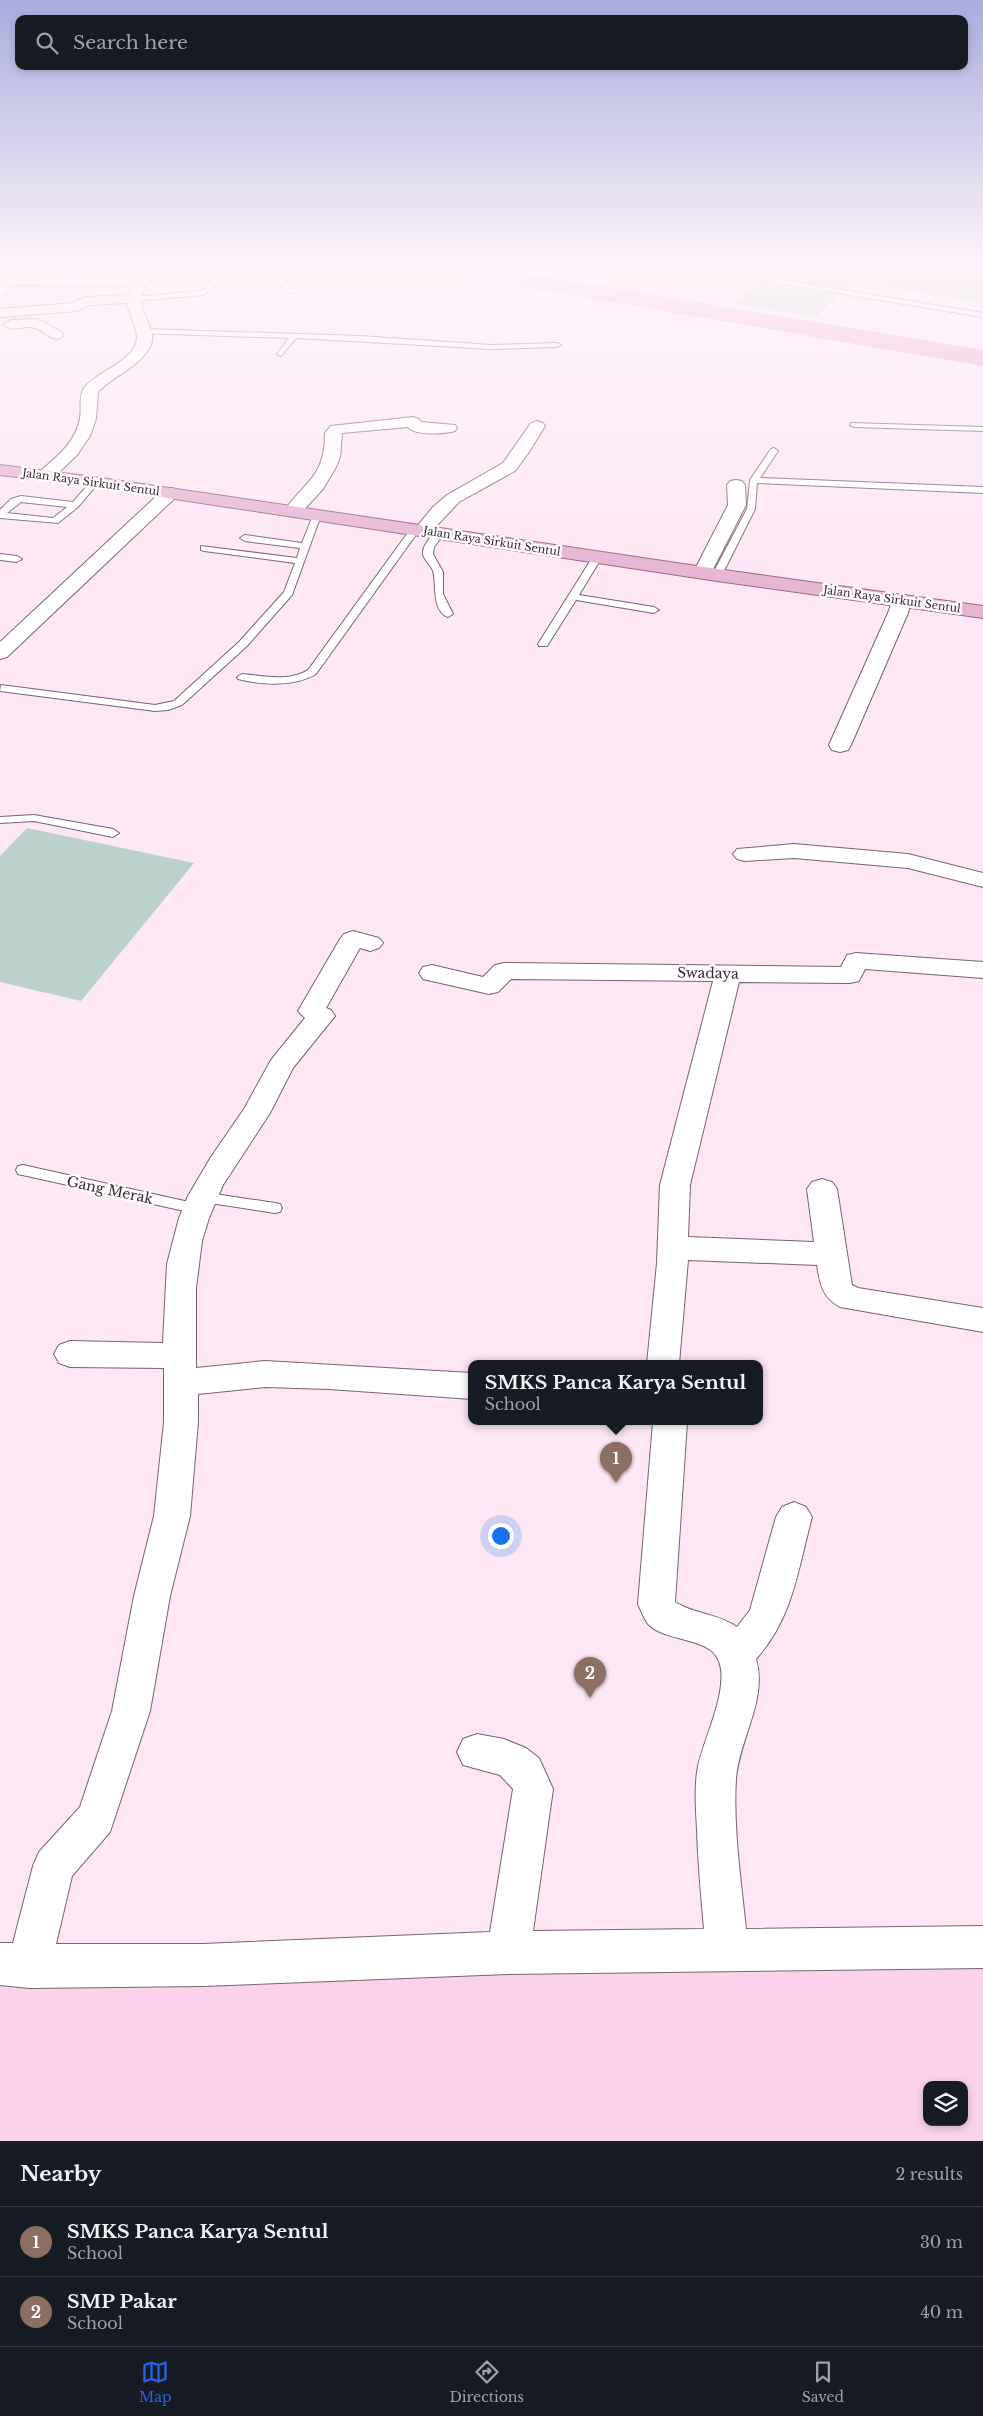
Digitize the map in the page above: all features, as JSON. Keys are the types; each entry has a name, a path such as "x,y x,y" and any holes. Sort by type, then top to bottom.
{"main road":[{"name":"Jalan Raya Sirkuit Sentul","path":"0,470 96,482 710,574 983,612"}],"street":[{"path":"45,476 70,454 84,430 88,418 90,391 118,370"},
{"path":"293,511 325,475 332,452 333,433 337,429 413,422 416,427 449,428"},
{"path":"426,530 440,509 456,496 508,468 520,454 537,426"},
{"path":"710,574 738,506 736,486"},
{"path":"0,653 170,493"},
{"path":"840,745 902,600"},
{"path":"745,854 794,851 908,861 983,880"},
{"path":"370,943 353,939 311,1011 322,1016 281,1065 256,1112 217,1170 200,1203 190,1229 181,1272 181,1422 172,1516 152,1596 131,1711 96,1818 54,1866 15,1965 202,1964 508,1953 983,1947"},
{"name":"Swadaya","path":"432,973 489,986 504,970 850,975 856,961 983,970"},
{"path":"663,1360 675,1185 728,974"},
{"path":"822,1189 835,1282 844,1297 983,1320"},
{"path":"672,1248 832,1254"},
{"path":"70,1354 180,1370 329,1376 468,1386"},
{"path":"670,1425 656,1604 658,1610 670,1619 707,1628 723,1638 737,1654 740,1687 718,1766 716,1801 727,1951"},
{"path":"737,1654 756,1633 767,1616 794,1517"},
{"path":"477,1752 504,1757 521,1765 530,1776 533,1788 508,1953"}],"lane":[{"path":"854,425 983,430"},
{"path":"710,574 751,509 752,485 774,451"},
{"path":"754,480 983,490"},
{"path":"0,515 52,522 58,520 96,482"},
{"path":"0,515 14,500 21,498 75,505"},
{"path":"1,688 149,707 173,706 243,644 282,602 295,581 299,561 317,514"},
{"path":"426,530 429,547 428,554 438,572 438,594 448,614"},
{"path":"242,677 295,680 306,677 426,530"},
{"path":"245,538 304,546"},
{"path":"204,548 299,561"},
{"path":"0,557 17,559"},
{"path":"543,644 597,557"},
{"path":"573,597 654,610"},
{"path":"0,820 34,818 113,833"},
{"name":"Gang Merak","path":"23,1170 200,1203 275,1208"}],"shaded area":[{"path":"983,1947 983,2141 0,2141 0,1964"}],"building":[{"path":"27,828 194,863 81,1001 0,982 0,856"}],"place":[{"name":"SMKS Panca Karya Sentul","path":"616,1483"},
{"name":"SMP Pakar","path":"590,1698"}]}
